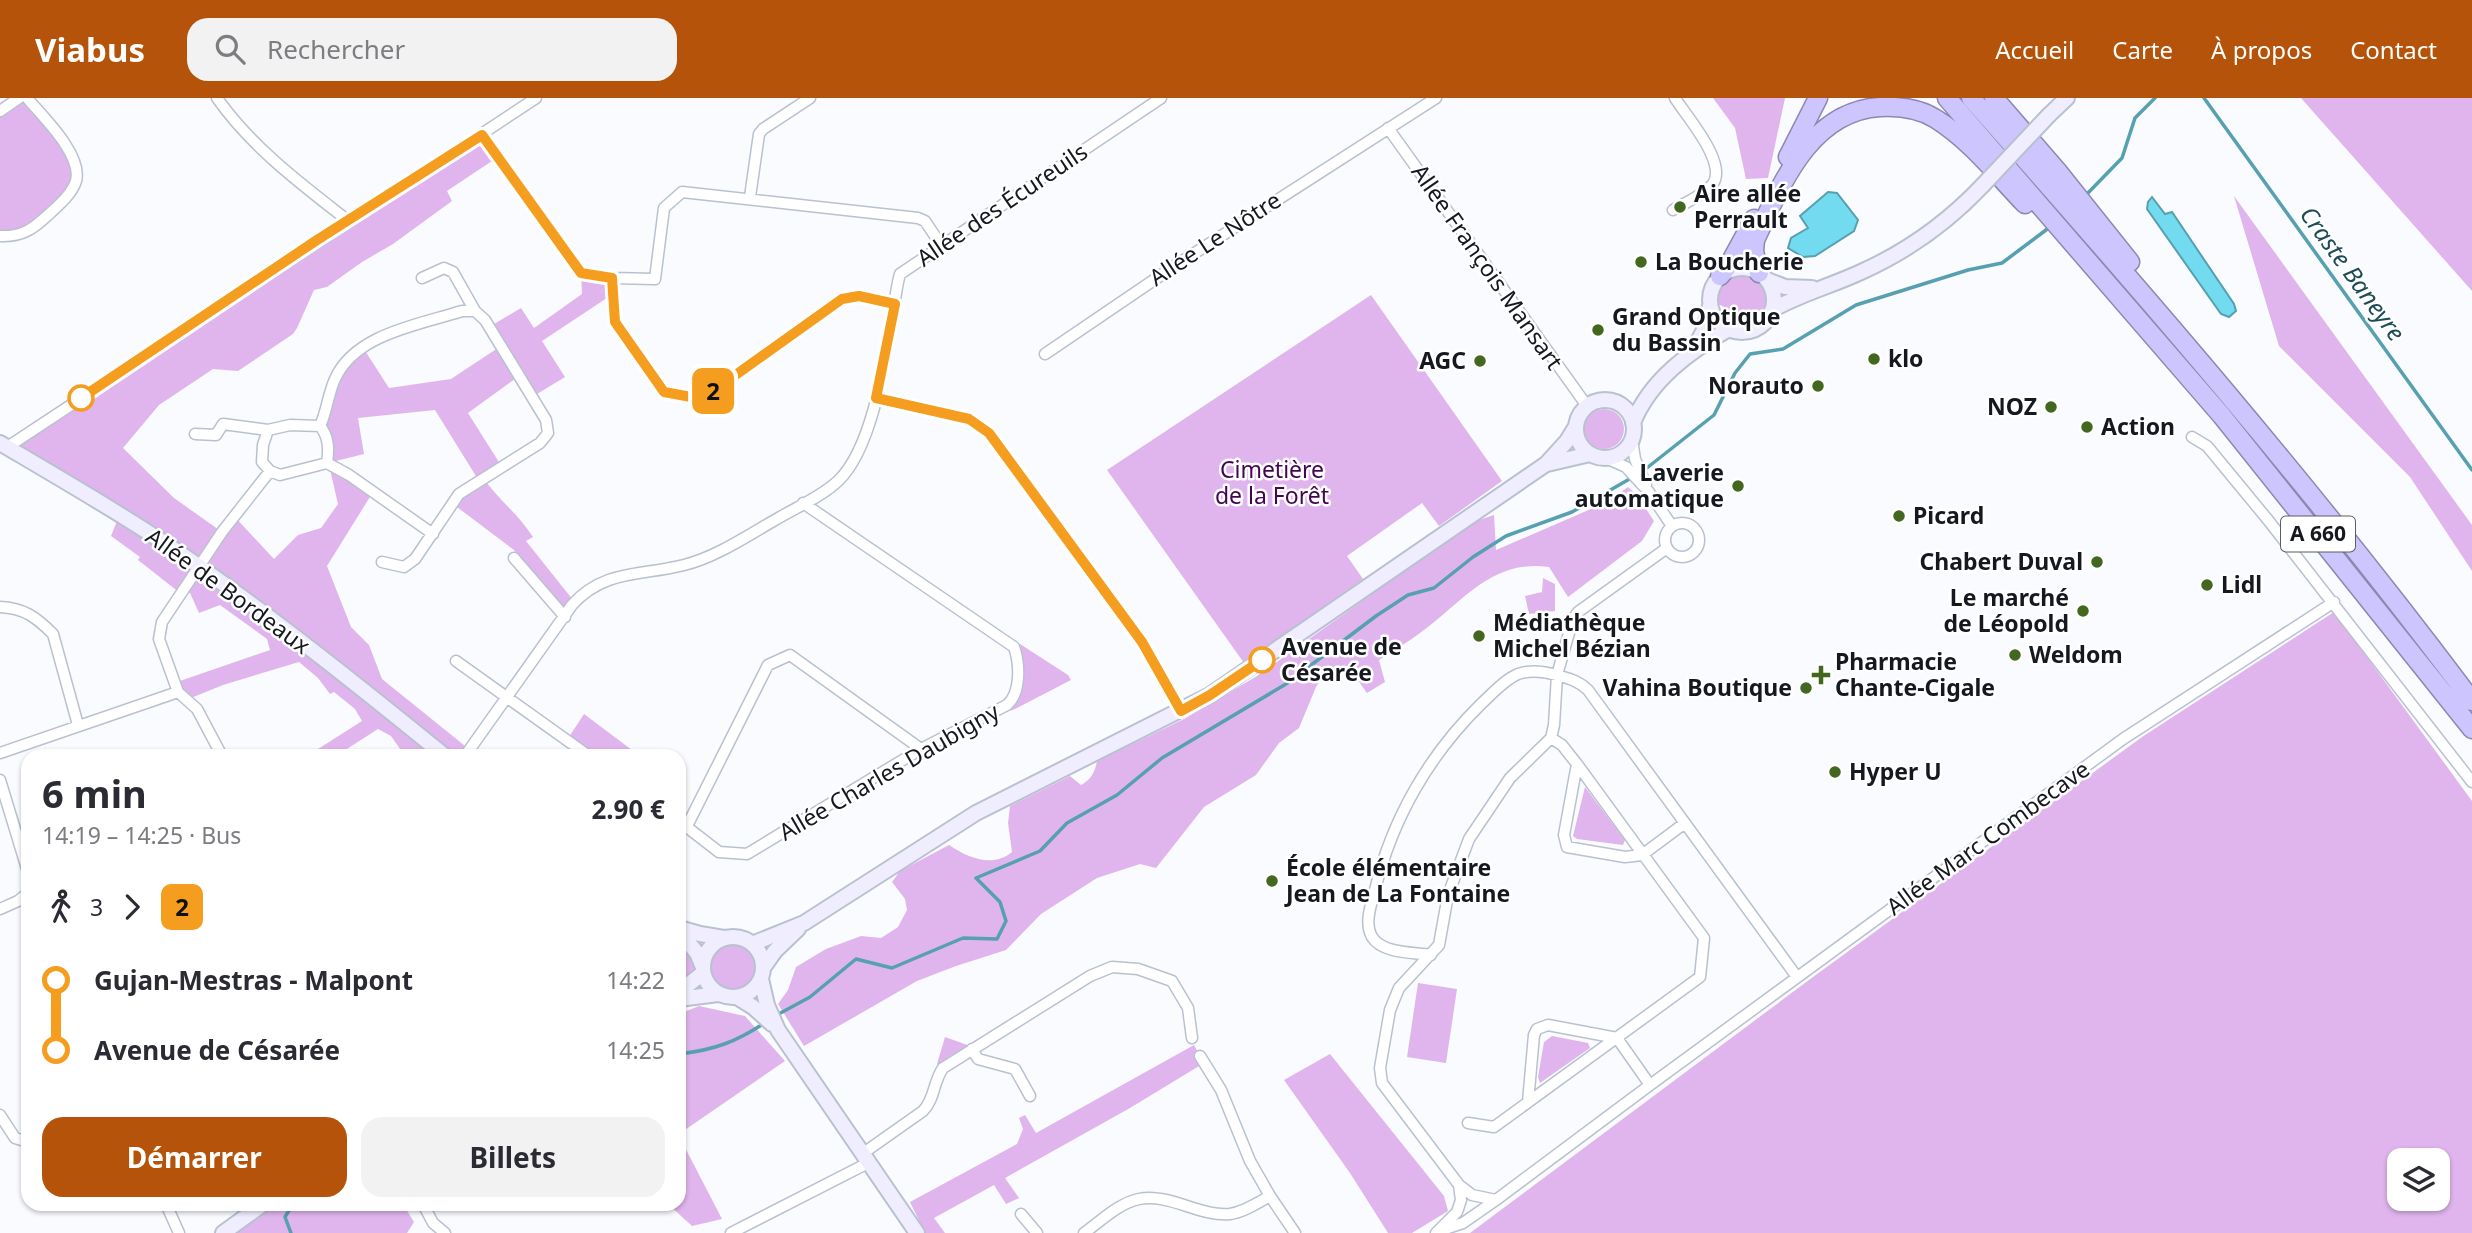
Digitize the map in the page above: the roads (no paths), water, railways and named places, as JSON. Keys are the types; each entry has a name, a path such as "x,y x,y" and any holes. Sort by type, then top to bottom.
{"highway":[{"path":"1720,276 1730,263 1818,98"},
{"path":"1947,98 2038,210"},
{"path":"1971,98 2054,179"},
{"path":"1994,98 2054,179"},
{"path":"1763,276 1754,251 1755,240 1799,156 1820,131 1832,122 1866,108 1901,106 1934,117 1959,136 2038,210"},
{"name":"A 660","path":"2054,179 2209,362 2227,394 2472,701"},
{"name":"A 660","path":"2038,210 2127,316 2159,342 2285,493 2472,729"}],"street":[{"path":"0,111 19,98"},
{"path":"0,236 17,236 30,231 61,203 76,179 73,155 27,98"},
{"path":"217,98 292,177 346,222"},
{"path":"2,446 12,444 536,98"},
{"path":"750,197 759,134 810,98"},
{"name":"Allée des Écureuils","path":"470,749 577,600 596,585 619,575 691,563 834,485 860,448 876,398 900,274 1161,98"},
{"name":"Allée Le Nôtre","path":"1045,354 1173,267 1436,98"},
{"path":"1674,210 1711,186 1717,168 1712,154 1675,98"},
{"path":"1772,310 1874,266 1945,221 2067,98"},
{"name":"Allée François Mansart","path":"1388,128 1587,406"},
{"path":"482,135 581,273 612,278 655,279 664,208 682,192 750,197 918,218 925,221 940,245"},
{"path":"382,562 404,567 415,559 459,494 540,443 548,433 546,419 485,320 475,311 453,272 444,268 422,278"},
{"path":"1693,350 1704,330 1710,294 1720,276 1729,270 1739,268 1763,276 1785,288 1821,288"},
{"path":"1710,304 1719,322 1729,329 1749,331 1759,327 1767,320 1774,300 1772,289 1763,276"},
{"path":"612,278 615,322 664,392 702,399 842,299 859,296 895,304"},
{"path":"320,426 327,411 334,380 348,357 362,346 461,311 475,311"},
{"path":"1647,489 1635,459 1633,423 1650,391 1693,350 1729,329"},
{"path":"1617,403 1650,391"},
{"path":"876,398 969,419 989,433 1142,642 1181,711"},
{"path":"752,944 804,923 976,813 1181,711 1235,679 1546,464 1567,441 1581,412 1587,406 1602,400 1617,403 1624,408 1633,423"},
{"path":"195,434 216,435 223,424 268,430 290,425 320,426 326,433 329,452 327,463"},
{"path":"1575,428 1580,444 1590,454"},
{"path":"268,430 262,461 270,471 280,475 327,463 349,475 433,534"},
{"path":"2192,437 2207,446 2334,602 2472,782"},
{"path":"1606,458 1621,453 1632,440"},
{"name":"Allée de Bordeaux","path":"2,446 199,566 361,688 436,749"},
{"path":"1546,464 1590,454 1626,467 1647,489 1672,526"},
{"path":"218,749 197,709 178,692 159,639 162,622 222,532 270,471"},
{"name":"Allée Charles Daubigny","path":"686,826 719,852 747,854 921,749 1013,700 1017,686 1018,662 1014,647 803,503"},
{"path":"1682,523 1692,525 1699,533 1699,545 1688,557 1676,556 1667,548 1665,539 1672,526 1682,523"},
{"path":"1496,1200 1472,1195 1459,1185 1391,1098 1380,1075 1390,1010 1395,993 1404,981 1439,945 1448,895 1469,839 1510,778 1551,738 1557,675 1570,625 1578,612 1667,548"},
{"path":"514,558 565,617"},
{"name":"Allée Marc Combecave","path":"1439,1231 1463,1223 1496,1200 2123,739 2334,602"},
{"path":"0,607 18,608 53,634 78,726"},
{"path":"686,818 768,665 790,655 921,749"},
{"path":"456,660 579,749"},
{"path":"1431,955 1383,947 1373,939 1369,928 1369,913 1376,885 1399,819 1437,754 1465,719 1518,674 1533,671 1578,682 1588,690 1797,977"},
{"path":"0,753 178,692"},
{"path":"1468,1122 1494,1126 1700,977 1704,938 1577,764 1562,745 1551,738"},
{"path":"1577,764 1564,835 1567,847 1626,857 1642,855 1685,823"},
{"path":"0,780 21,849"},
{"path":"0,909 21,899"},
{"path":"737,997 751,991 775,951 804,923"},
{"path":"686,931 744,939 752,944 758,951 764,1011"},
{"path":"686,985 702,969 709,948 724,938"},
{"path":"686,939 697,953 711,988 718,994"},
{"path":"731,1233 865,1158 923,1111 930,1102 943,1068 1090,976 1112,967 1138,969 1172,981 1188,1008 1192,1038"},
{"path":"686,998 718,994 737,997 764,1011 917,1233"},
{"path":"1528,1102 1534,1035 1537,1029 1548,1025 1617,1038 1650,1086"},
{"path":"971,1049 978,1059 1015,1069 1030,1096"},
{"path":"1200,1056 1221,1090 1250,1161 1295,1233"},
{"path":"0,1115 15,1138 21,1140"},
{"name":"Allée Marc Combecave","path":"1439,1231 1454,1217 1459,1207 1459,1185"},
{"path":"1084,1233 1125,1205 1142,1199 1158,1199 1226,1214 1238,1212 1270,1196"},
{"path":"169,1211 179,1233"},
{"path":"223,1233 253,1211"},
{"path":"427,1211 433,1223 445,1233"},
{"path":"1021,1214 1037,1233"},
{"path":"752,1222 757,1233"}],"water":[{"path":"1828,192 1837,193 1858,220 1854,231 1815,256 1803,257 1788,248 1791,238 1808,228 1800,216"},
{"path":"2152,197 2165,214 2172,212 2234,304 2236,311 2229,317 2221,314 2147,209"}],"waterway":[{"path":"2085,196 2122,158 2135,118 2155,98"},
{"name":"Craste Baneyre","path":"2204,98 2472,470"},
{"path":"1643,471 1714,415 1735,373 1750,354 1783,349 1856,305 1968,270 2002,263 2050,227"},
{"path":"775,1016 810,997 856,959 892,968 963,938 997,939 1006,921 1000,902 976,878 1040,851 1067,823 1117,795 1162,758 1286,684 1408,595 1434,588 1473,557 1506,536 1572,512 1633,477"},
{"path":"686,1053 724,1044 766,1022"},
{"path":"289,1211 285,1217 291,1233"}],"place":[{"name":"Aire allée Perrault","path":"1680,207"},
{"name":"La Boucherie","path":"1641,262"},
{"name":"Grand Optique du Bassin","path":"1598,330"},
{"name":"klo","path":"1874,359"},
{"name":"AGC","path":"1480,361"},
{"name":"Norauto","path":"1818,386"},
{"name":"NOZ","path":"2051,407"},
{"name":"Action","path":"2087,427"},
{"name":"Laverie automatique","path":"1738,486"},
{"name":"Picard","path":"1899,516"},
{"name":"Chabert Duval","path":"2097,562"},
{"name":"Lidl","path":"2207,585"},
{"name":"Le marché de Léopold","path":"2083,611"},
{"name":"Médiathèque Michel Bézian","path":"1479,636"},
{"name":"Weldom","path":"2015,655"},
{"name":"Avenue de Césarée","path":"1262,660"},
{"name":"Pharmacie Chante-Cigale","path":"1821,675"},
{"name":"Vahina Boutique","path":"1806,688"},
{"name":"Hyper U","path":"1835,772"},
{"name":"École élémentaire Jean de La Fontaine","path":"1272,881"}],"park label":[{"name":"Cimetière de la Forêt","path":"1272,483"}]}
